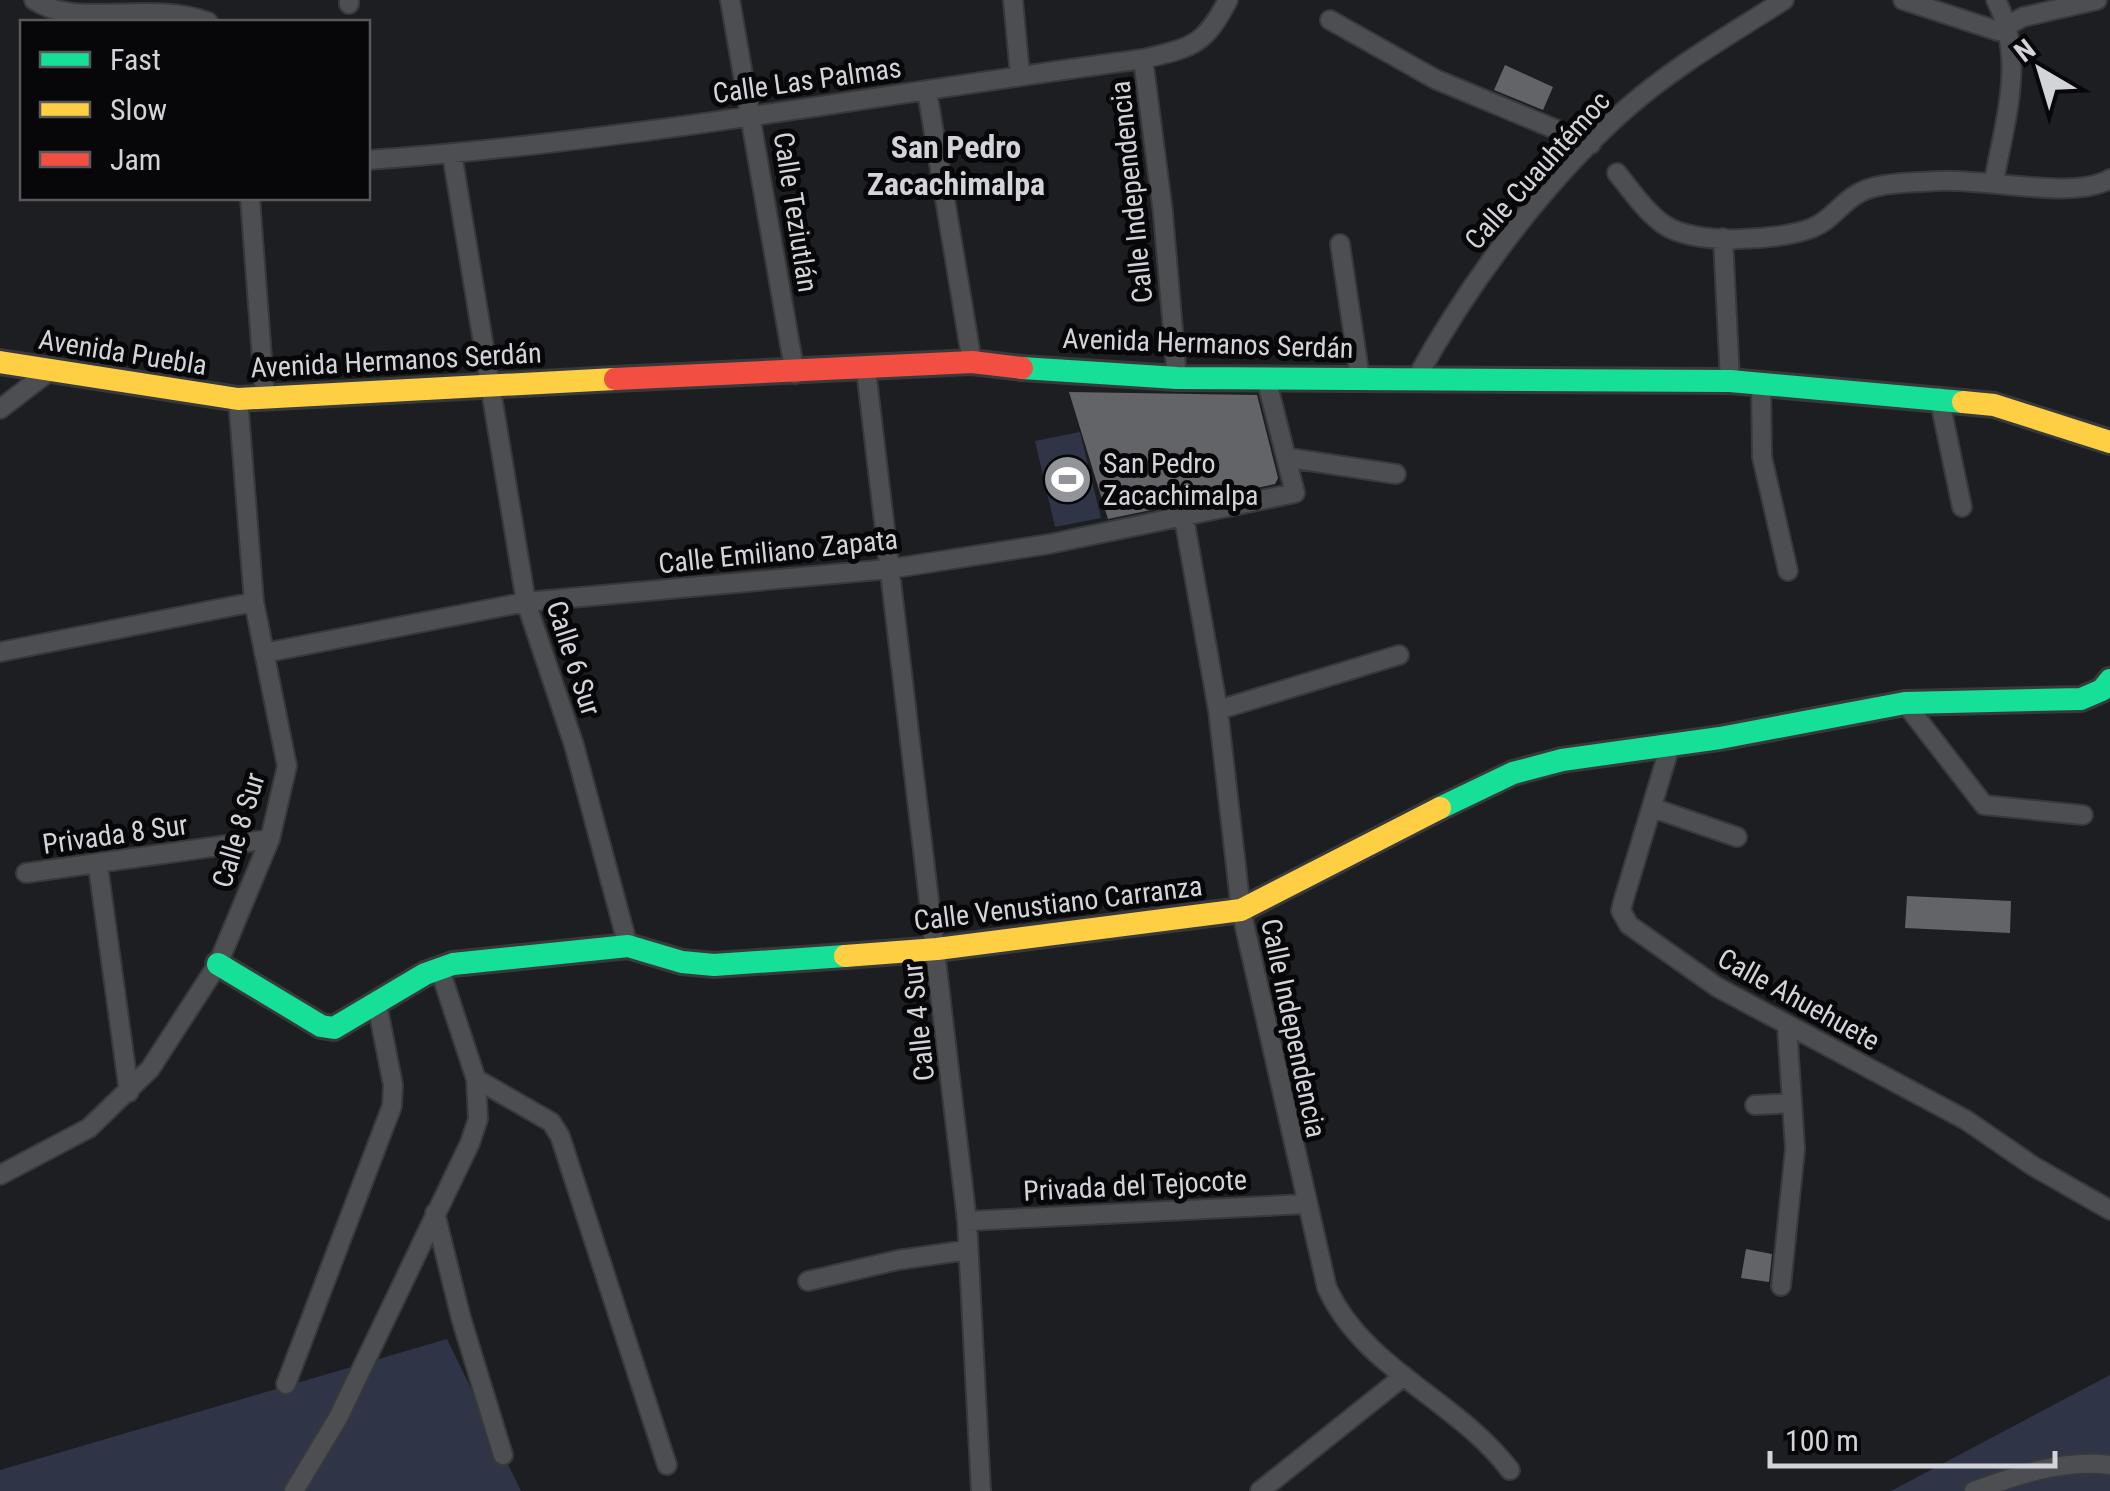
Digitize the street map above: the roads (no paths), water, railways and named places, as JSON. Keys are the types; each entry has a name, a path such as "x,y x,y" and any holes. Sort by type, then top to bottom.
{"street":[{"name":"Calle Teziutlán","path":"730,0 795,374"},
{"path":"1013,0 1020,75"},
{"name":"Calle Las Palmas","path":"370,160 452,154 752,116 1144,59 1204,40 1228,0"},
{"name":"Calle Cuauhtémoc","path":"1416,377 1457,305 1592,144 1657,84 1784,0"},
{"path":"1994,182 2014,63 2009,26 1996,0"},
{"path":"1916,2 1988,31 2040,12 2097,0"},
{"path":"38,2 162,2 186,8 205,20"},
{"path":"1330,20 1435,79 1592,144"},
{"name":"Calle Independencia","path":"1144,59 1164,212 1178,378"},
{"path":"928,92 972,362"},
{"name":"Calle 6 Sur","path":"452,154 526,602 574,745 628,946"},
{"path":"1617,173 1664,225 1678,232 1723,238 1773,237 1816,227 1857,193 1875,187 1940,180 2086,187 2110,179"},
{"path":"250,200 265,398"},
{"path":"1723,238 1730,381"},
{"path":"1340,244 1360,378"},
{"name":"Avenida Puebla","path":"0,362 238,400"},
{"name":"Avenida Hermanos Serdán","path":"238,400 487,383 795,374 972,362 1087,375 1178,378 1730,381 1940,397 2016,410 2110,442"},
{"name":"Calle 4 Sur","path":"866,370 938,950 967,1221 982,1491"},
{"path":"0,409 47,372"},
{"path":"1266,378 1290,458 1396,474"},
{"path":"1761,384 1762,457 1788,571"},
{"path":"1940,397 1962,507"},
{"name":"Calle 8 Sur","path":"0,1176 89,1128 129,1092 168,1045 218,964 270,839 286,766 254,602 238,400"},
{"name":"Calle Emiliano Zapata","path":"264,652 526,602 890,569 1184,518 1295,492 1290,458"},
{"name":"Calle Independencia","path":"1184,518 1218,710 1240,910 1305,1204 1337,1309 1350,1329 1404,1376 1472,1426 1510,1470"},
{"path":"0,652 254,602"},
{"path":"1218,710 1399,655"},
{"name":"Calle Venustiano Carranza","path":"218,964 321,1026 342,1025 439,967 628,946 682,962 714,965 938,950 1240,910 1513,774 1575,757 1670,746 1906,702 2081,699 2102,690 2110,680"},
{"path":"1906,702 1984,805 2083,815"},
{"name":"Calle Ahuehuete","path":"1670,746 1623,902 1624,918 1717,988 1966,1120 2033,1166 2110,1210"},
{"path":"1653,808 1737,837"},
{"name":"Privada 8 Sur","path":"26,873 98,866 270,839"},
{"path":"98,866 129,1092"},
{"path":"294,1491 338,1418 478,1119 476,1079 439,967"},
{"path":"286,1384 394,1096 377,1004"},
{"path":"1781,1286 1794,1149 1788,1026"},
{"path":"476,1079 551,1122 560,1136 667,1465"},
{"path":"1754,1106 1792,1103"},
{"name":"Privada del Tejocote","path":"967,1221 1305,1204"},
{"path":"436,1213 461,1318 503,1455"},
{"path":"808,1281 909,1258 968,1250"},
{"path":"1260,1491 1404,1376"},
{"path":"1974,1491 2014,1476 2046,1470 2092,1463 2110,1466"},
{"path":"2034,1491 2046,1470"}],"place":[{"name":"San Pedro Zacachimalpa","path":"1068,479"}],"district":[{"name":"San Pedro Zacachimalpa","path":"956,166"}]}
